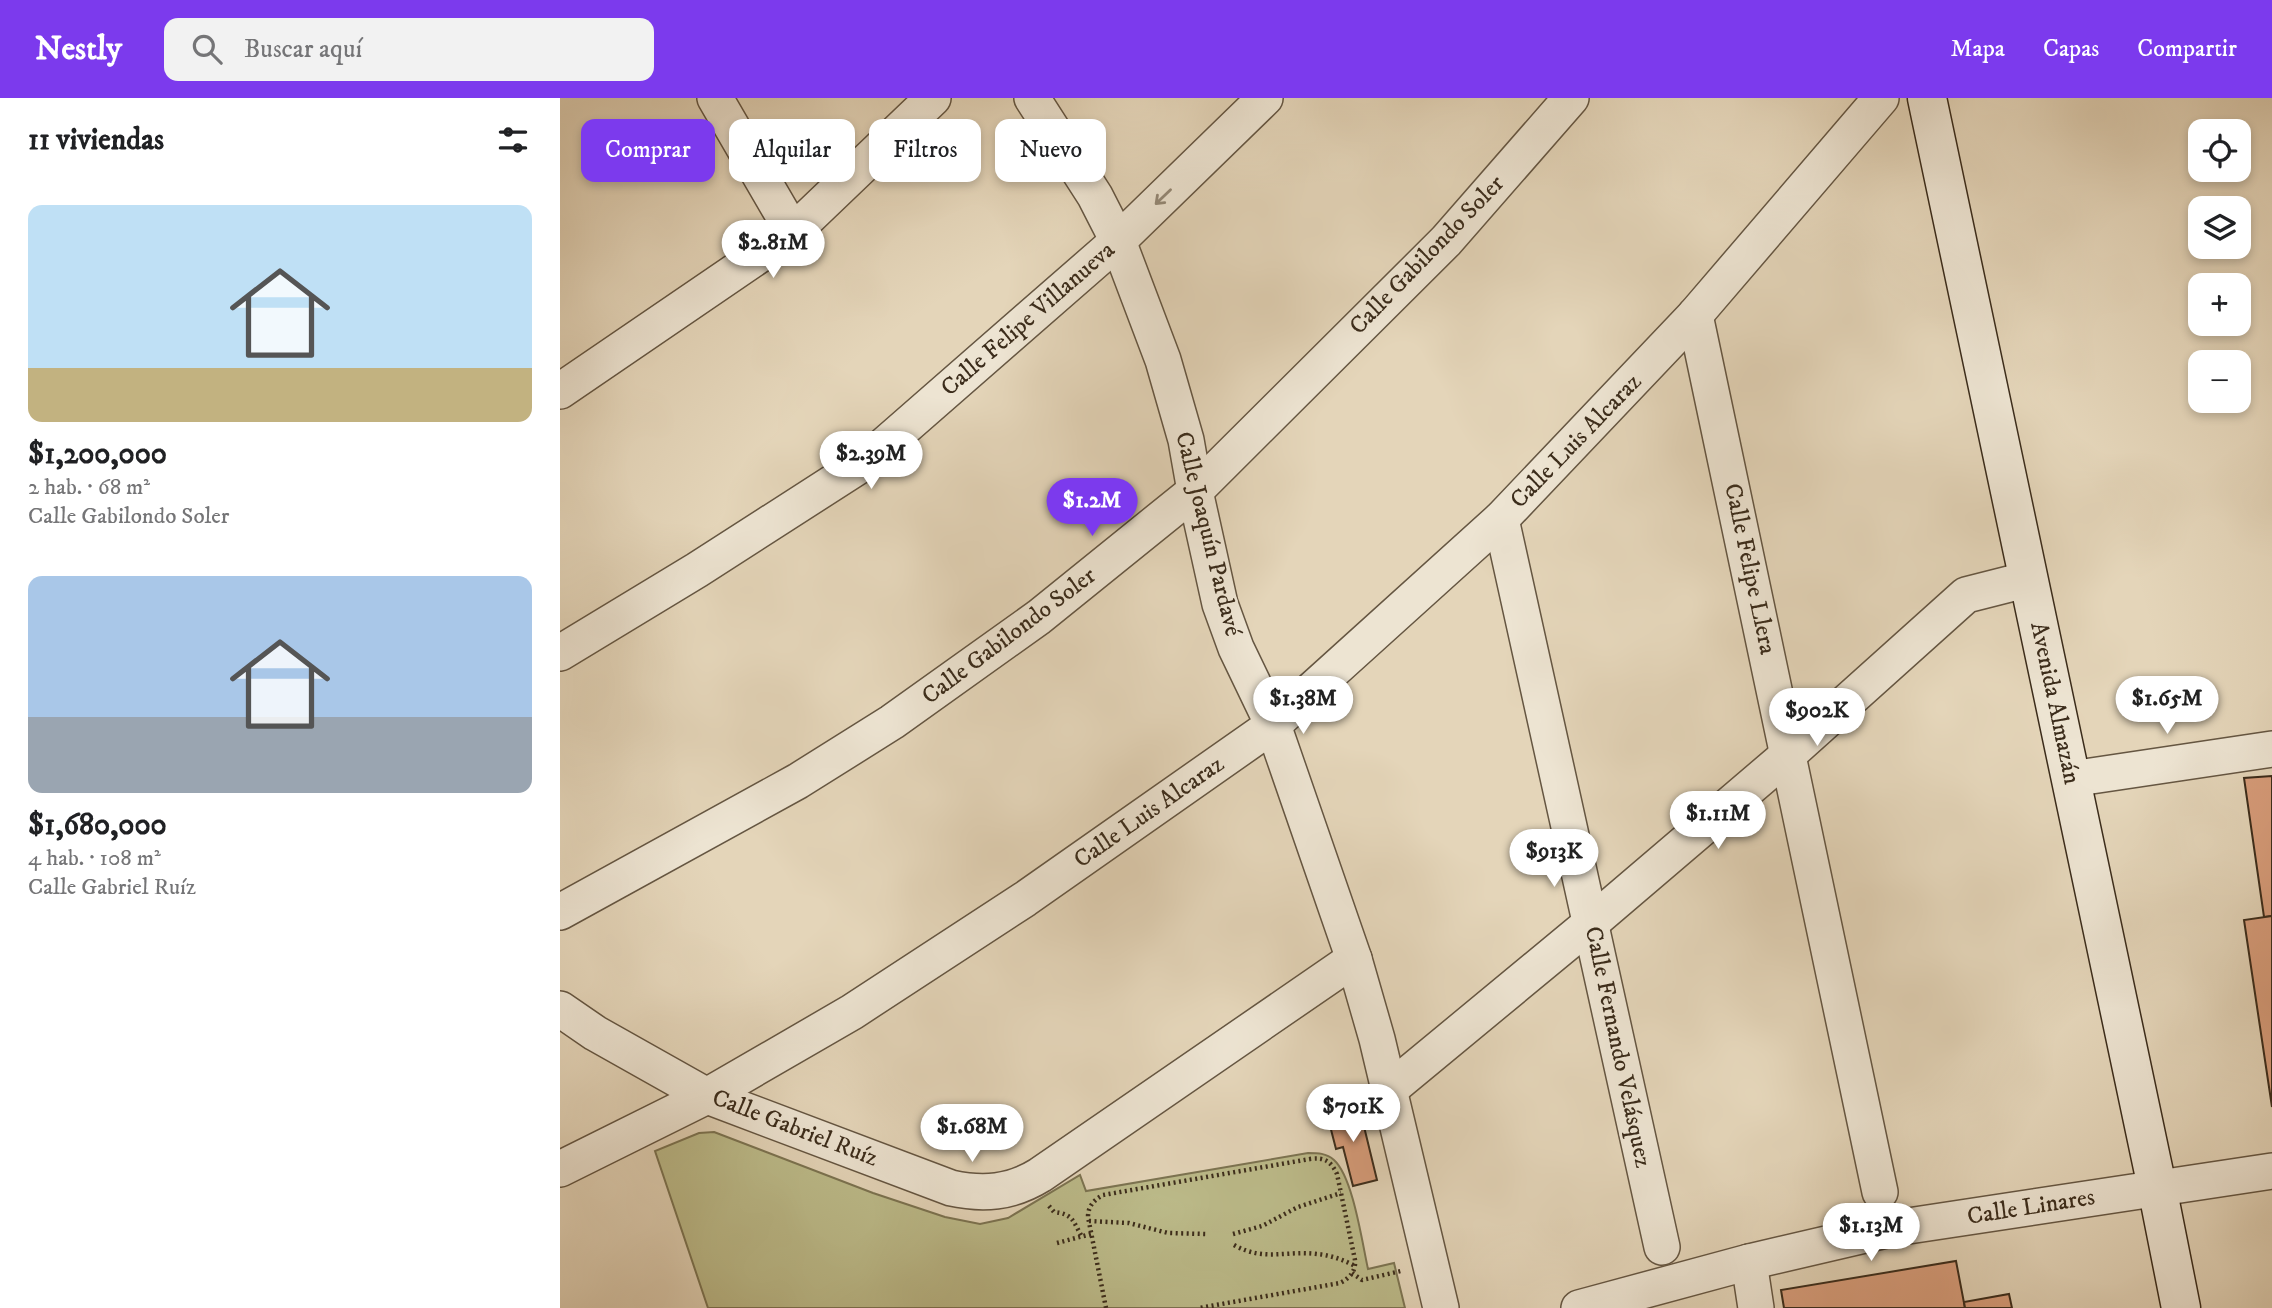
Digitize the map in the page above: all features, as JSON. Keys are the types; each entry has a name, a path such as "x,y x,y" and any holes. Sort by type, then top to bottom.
{"main road":[{"name":"Avenida Almazán","path":"1927,98 2157,1187 2180,1308"}],"street":[{"path":"715,98 793,232"},
{"path":"561,389 793,232 933,98"},
{"name":"Calle Joaquín Pardavé","path":"1032,98 1095,196 1118,241 1163,360 1186,440 1220,604 1236,648 1273,725 1354,959 1389,1090 1441,1308"},
{"name":"Calle Felipe Villanueva","path":"560,653 697,570 865,461 1118,241 1265,98"},
{"name":"Calle Gabilondo Soler","path":"560,912 798,781 892,722 1039,617 1195,491 1446,241 1572,98"},
{"name":"Calle Luis Alcaraz","path":"560,1169 707,1096 852,1012 1025,899 1273,725 1501,519 1695,315 1881,98"},
{"name":"Calle Felipe Llera","path":"1695,315 1880,1192"},
{"name":"Calle Fernando Velásquez","path":"1501,519 1662,1247"},
{"path":"1389,1090 1789,754 1966,595 2029,579"},
{"path":"2071,779 2272,749"},
{"name":"Calle Gabriel Ruíz","path":"560,1009 595,1033 707,1096 951,1188 974,1193 996,1192 1023,1186 1040,1175 1354,959"},
{"name":"Calle Linares","path":"1579,1308 1749,1262 1895,1228 2272,1171"},
{"path":"1749,1262 1756,1308"}],"path":[{"path":"1107,1308 1089,1222 1088,1212 1093,1202 1104,1195 1320,1158 1330,1163 1341,1194 1356,1266 1352,1273 1340,1283 1199,1308"},
{"path":"1234,1234 1262,1226 1297,1207 1341,1194"},
{"path":"1051,1209 1070,1216 1082,1237"},
{"path":"1089,1222 1129,1223 1168,1233 1206,1234"},
{"path":"1057,1243 1091,1234"},
{"path":"1234,1245 1254,1253 1315,1253 1356,1266"},
{"path":"1352,1273 1362,1280 1408,1269"}],"shaded area":[{"path":"714,1132 873,1193 945,1217 980,1224 1008,1218 1080,1175 1086,1191 1308,1153 1322,1154 1334,1160 1341,1168 1352,1195 1368,1269 1394,1263 1405,1308 708,1308 655,1151 699,1133"}],"building":[{"path":"2272,776 2272,916 2264,917 2244,778"},
{"path":"2272,916 2272,1107 2244,920"},
{"path":"1359,1106 1377,1180 1353,1186 1343,1147 1336,1149 1327,1114"},
{"path":"1956,1261 1965,1308 1784,1308 1781,1290"},
{"path":"2009,1294 2012,1308 1965,1308 1964,1302"}]}
